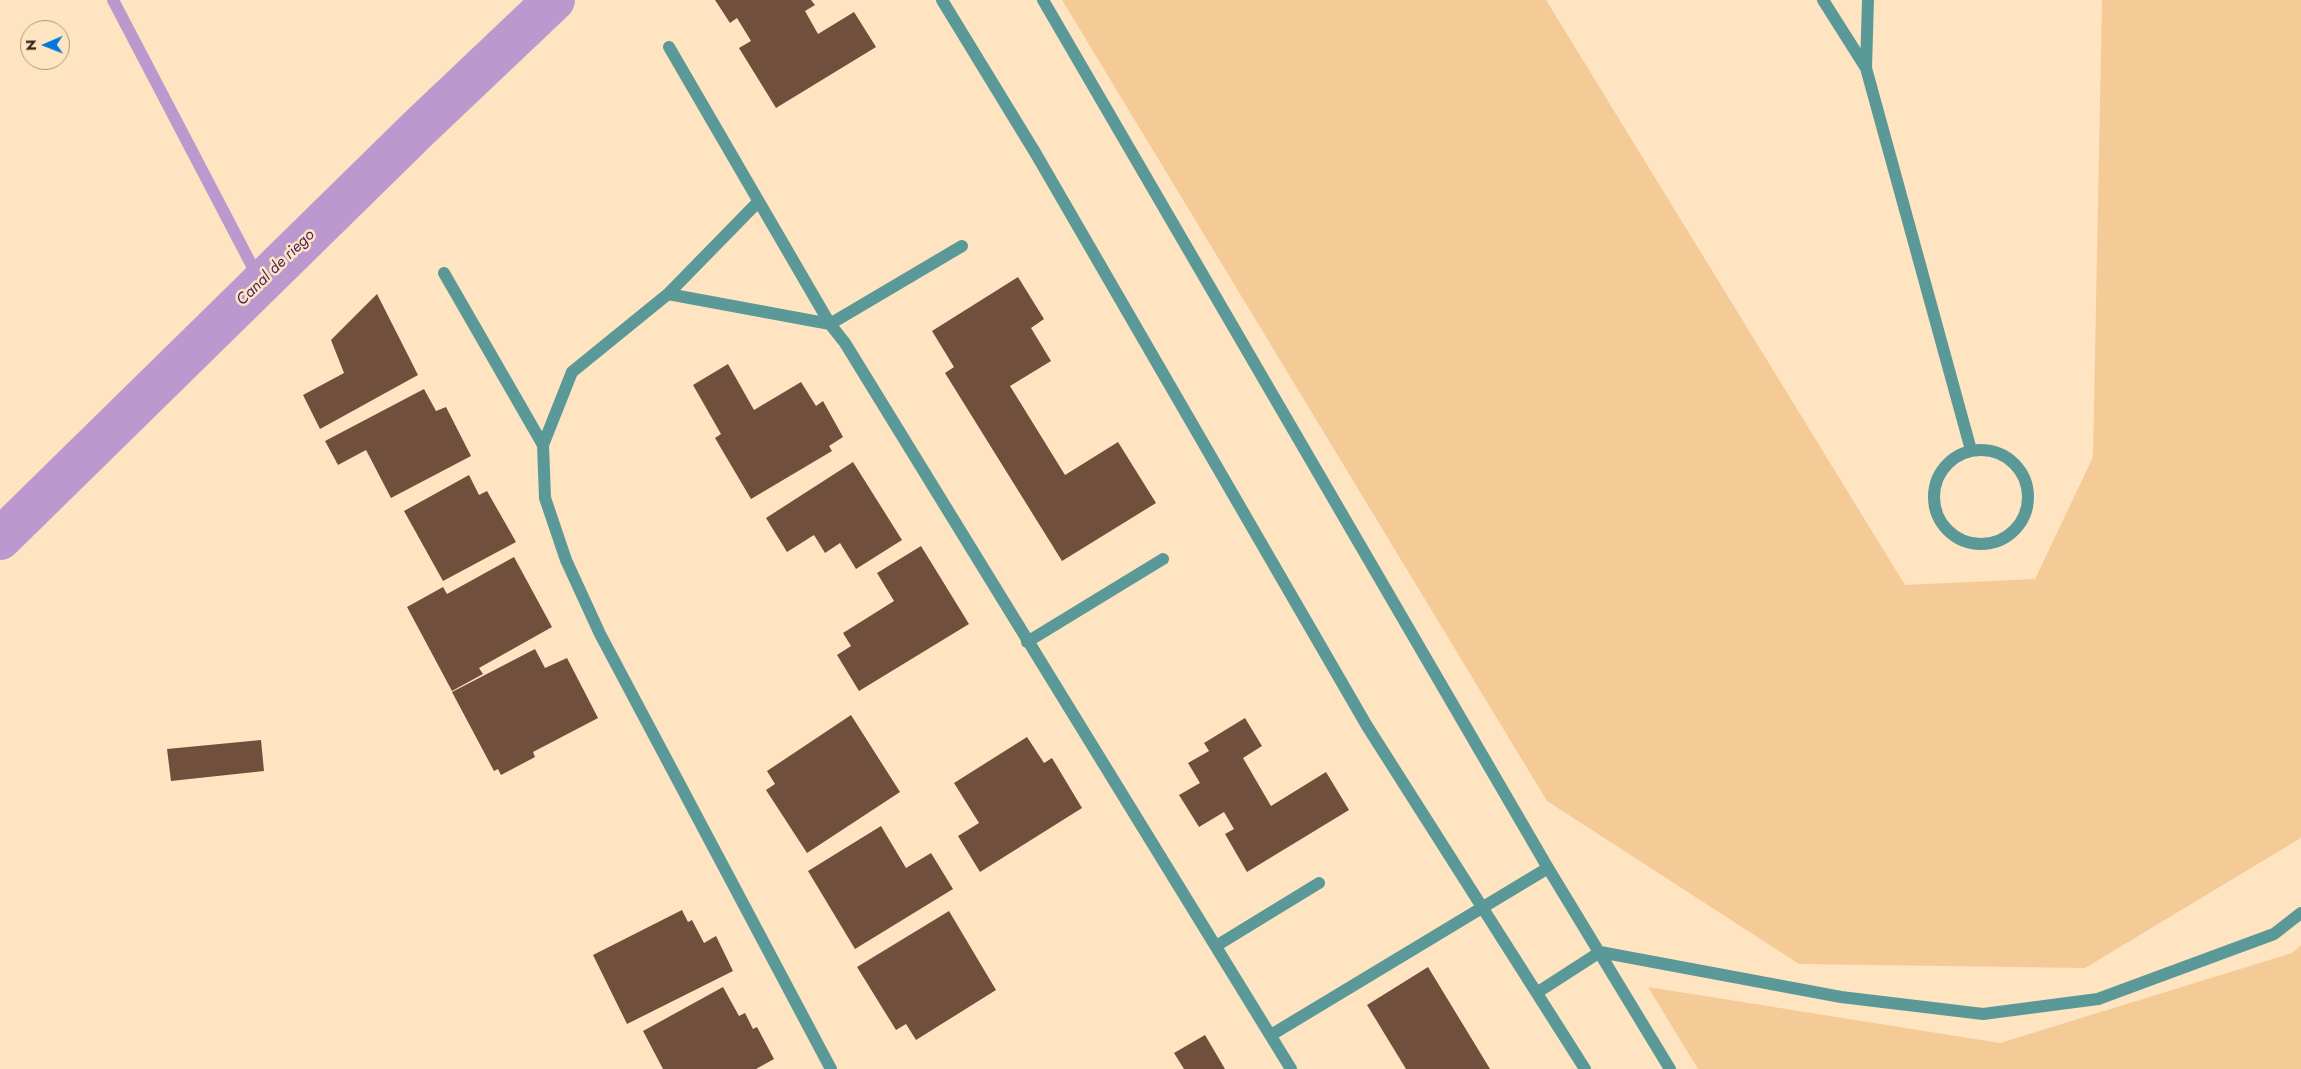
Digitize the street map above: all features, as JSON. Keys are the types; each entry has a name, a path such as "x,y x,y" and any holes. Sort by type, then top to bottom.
{"street":[{"path":"942,0 1036,154 1367,726 1482,908 1538,992 1585,1069"},
{"path":"1043,0 1548,868 1670,1069"},
{"path":"1823,0 1866,68 1971,450"},
{"path":"1866,68 1868,0"},
{"path":"669,47 830,324 845,343 1291,1069"},
{"path":"758,202 668,294 572,372 543,445 545,498 566,560 592,617 831,1069"},
{"path":"668,294 830,324 962,246"},
{"path":"444,273 543,445"},
{"path":"1971,450 1991,451 2010,459 2020,468 2026,480 2029,494 2028,507 2023,520 2004,538 1989,544 1973,544 1957,538 1945,527 1937,514 1934,497 1936,481 1944,467 1957,456 1971,450"},
{"path":"1028,642 1163,559"},
{"path":"1271,1035 1548,868"},
{"path":"1216,946 1319,883"},
{"path":"1538,992 1600,952 1841,997 1983,1014 2098,999 2274,934 2301,913"}],"shaded area":[{"path":"1062,0 1546,0 1905,585 2035,579 2093,457 2102,0 2301,0 2301,838 2085,968 1799,964 1547,801"},
{"path":"2301,945 2301,1069 1698,1069 1648,987 2000,1043 2292,953"}],"building":[{"path":"715,0 811,0 815,5 805,11 818,34 854,12 876,47 776,108 739,48 751,41 737,18 730,23"},
{"path":"1018,277 1044,319 1031,328 1051,361 1010,386 1065,475 1118,442 1156,503 1062,561 945,373 954,367 932,331"},
{"path":"377,294 418,375 320,429 303,395 344,373 331,340"},
{"path":"728,364 754,410 801,382 816,406 823,401 843,437 829,446 832,451 751,499 715,438 721,434 693,385"},
{"path":"424,389 436,411 446,407 471,456 391,498 366,450 338,465 325,441"},
{"path":"853,462 902,540 856,569 840,543 825,553 814,535 787,552 766,518"},
{"path":"469,475 479,495 487,491 516,542 443,581 404,511"},
{"path":"921,546 969,624 859,691 837,655 851,646 843,633 894,601 877,573"},
{"path":"514,557 552,627 479,668 483,674 452,691 407,607 443,587 447,594"},
{"path":"535,649 545,668 567,658 598,718 533,752 535,757 501,775 498,769 494,771 452,692"},
{"path":"851,715 900,792 807,853 766,790 775,784 767,771"},
{"path":"1245,718 1262,746 1243,758 1271,806 1326,772 1349,810 1247,872 1225,834 1234,829 1224,812 1199,827 1179,795 1200,783 1188,763 1209,751 1204,743"},
{"path":"1027,737 1044,763 1052,758 1082,808 980,872 958,836 979,823 954,783"},
{"path":"261,740 264,771 171,781 167,749"},
{"path":"881,826 906,868 931,853 953,889 855,949 808,871"},
{"path":"682,910 688,922 692,920 704,943 716,936 733,971 627,1024 593,955"},
{"path":"949,911 996,990 916,1040 906,1024 896,1030 857,967"},
{"path":"1428,967 1490,1069 1406,1069 1367,1005"},
{"path":"723,987 739,1016 745,1013 753,1029 757,1027 774,1059 756,1069 663,1069 643,1031"},
{"path":"1205,1035 1225,1069 1184,1069 1174,1053"}],"waterway":[{"path":"113,0 261,283"},
{"name":"Canal de riego","path":"0,539 418,129 554,0"}]}
